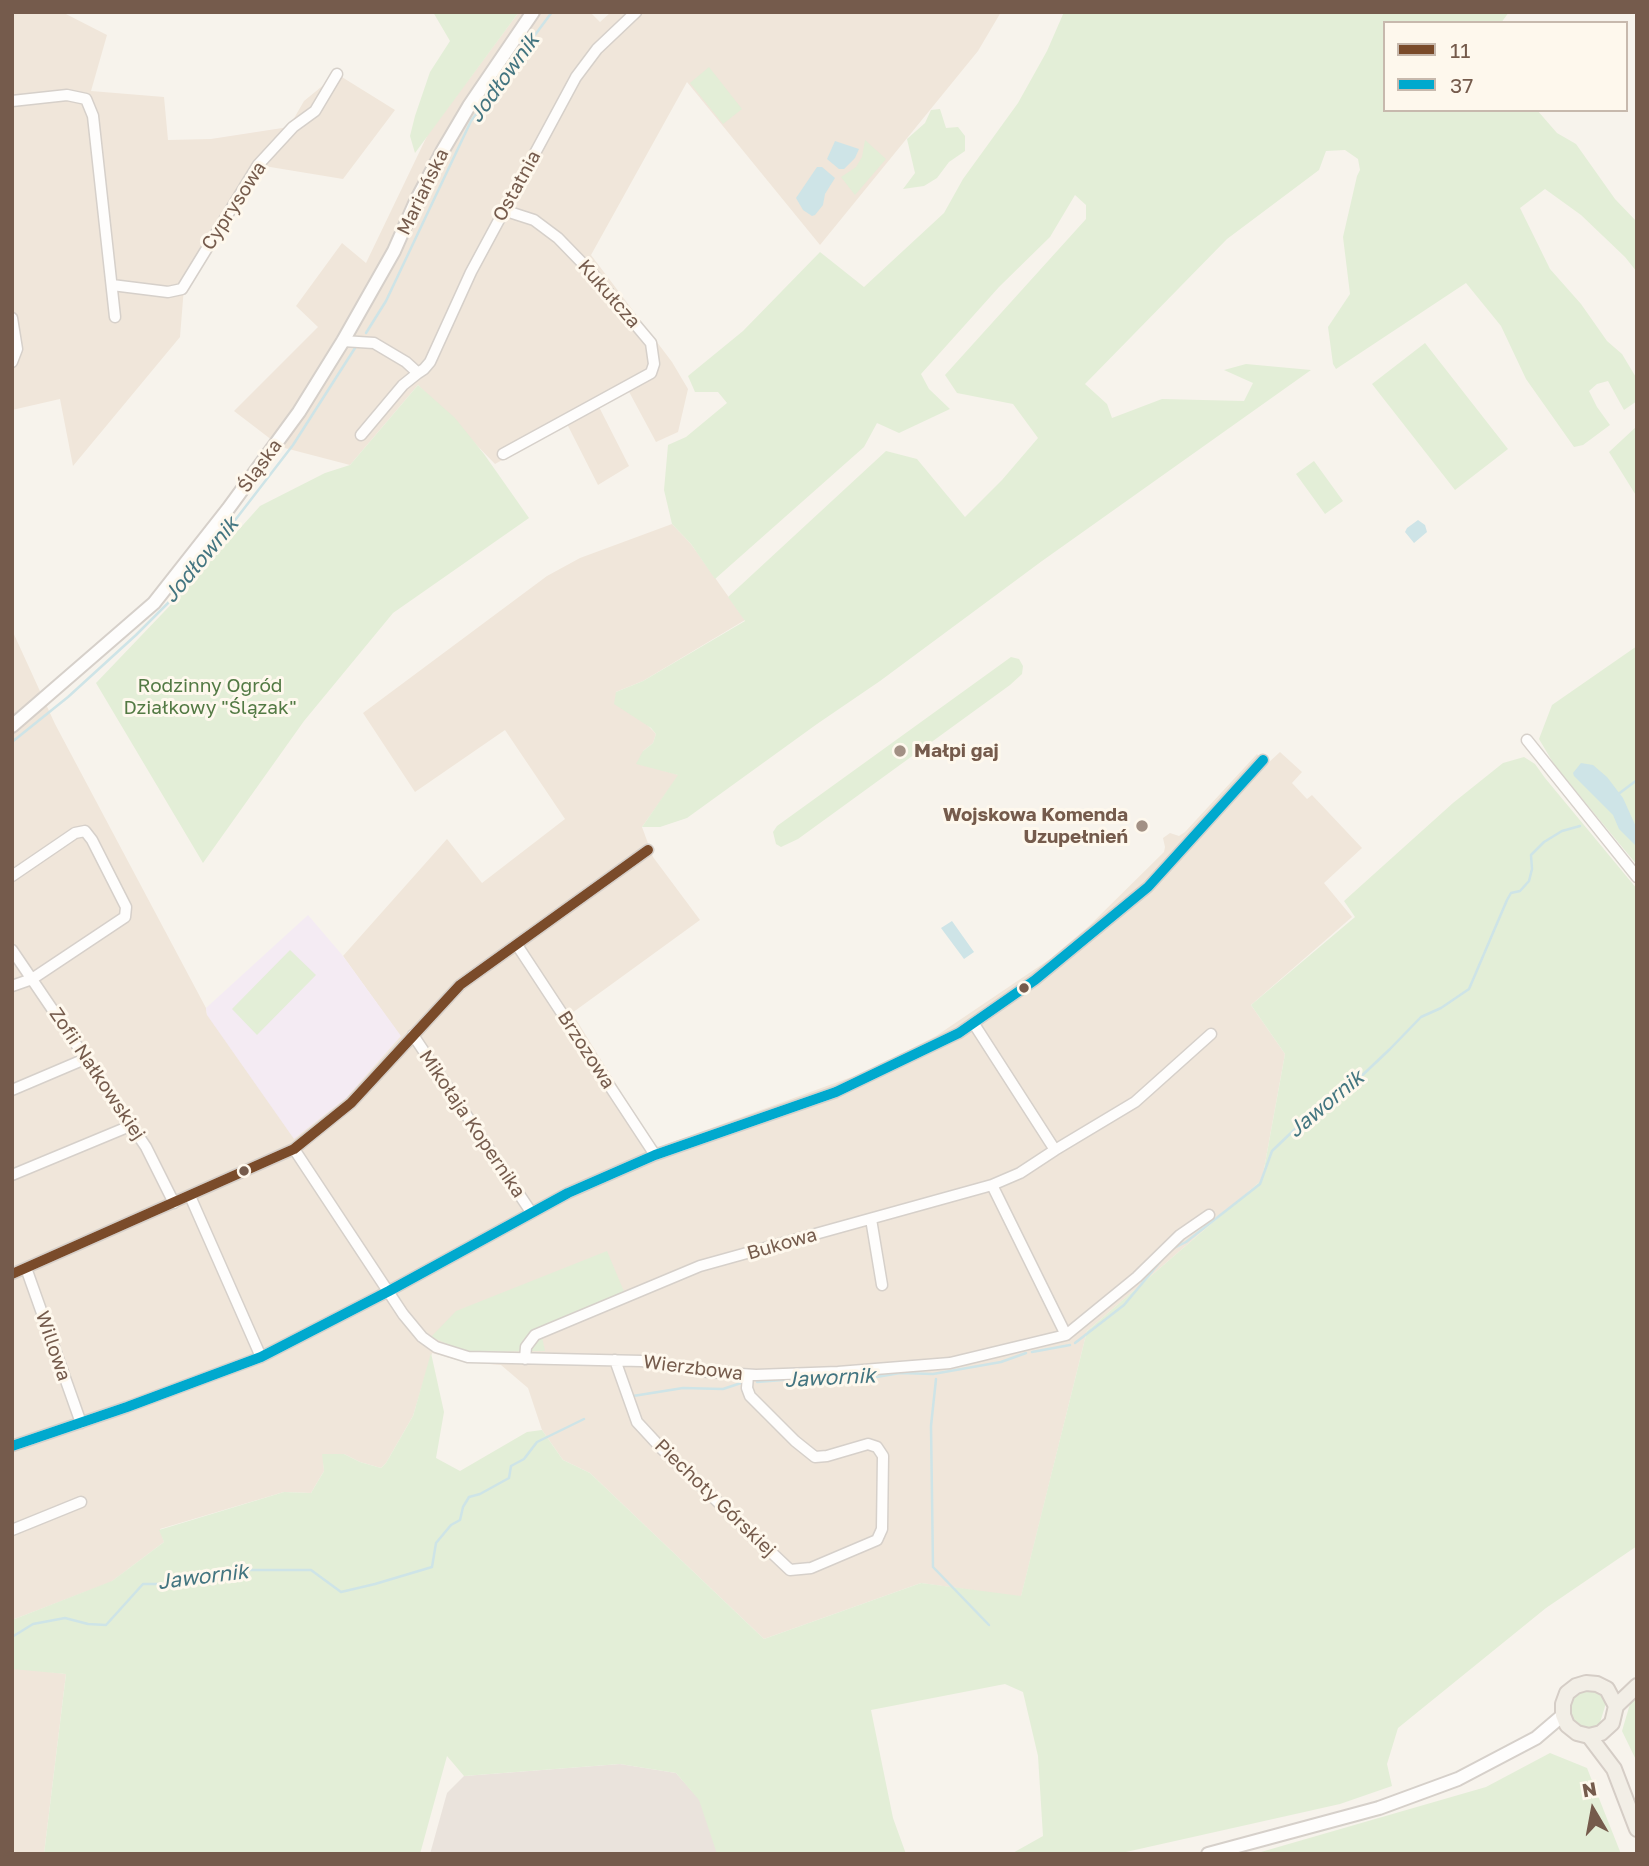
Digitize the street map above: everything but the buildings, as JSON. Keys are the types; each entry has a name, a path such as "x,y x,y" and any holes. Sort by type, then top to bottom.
{"main road":[{"path":"1614,1769 1589,1736 1571,1730 1563,1715 1565,1698 1576,1686 1592,1683 1607,1689 1637,1679"},
{"path":"1616,1706 1637,1686"},
{"path":"1589,1736 1606,1730 1616,1715 1616,1706 1607,1689"},
{"path":"1606,1730 1614,1769 1637,1829"}],"street":[{"name":"Mariańska","path":"344,341 394,251 416,199 443,150 469,106 533,12"},
{"name":"Ostatnia","path":"361,435 403,385 430,362 471,272 576,78 597,49 636,12"},
{"name":"Cyprysowa","path":"111,285 167,292 182,289 258,165 293,127 315,111 337,74"},
{"path":"12,101 67,95 86,99 93,116 115,317"},
{"name":"Kukułcza","path":"503,210 534,220 558,238 592,273 651,344 653,364 651,373 503,454"},
{"path":"12,318 17,349 12,362"},
{"path":"344,341 374,343 406,362 418,373"},
{"name":"Śląska","path":"12,726 154,603 228,509 299,412 344,341"},
{"path":"1527,740 1637,877"},
{"path":"12,1447 261,1357 568,1193 655,1155 836,1092 947,1039 974,1024 1072,951 1147,887 1262,760"},
{"path":"12,876 75,832 85,831 126,907 125,916 32,979 12,986"},
{"path":"12,1274 294,1149 351,1103 460,985 648,850"},
{"name":"Brzozowa","path":"517,945 655,1155"},
{"name":"Zofii Nałkowskiej","path":"12,950 146,1147 174,1203"},
{"path":"974,1024 1055,1150"},
{"name":"Bukowa","path":"525,1359 526,1347 535,1335 700,1266 992,1185 1020,1174 1135,1102 1211,1034"},
{"name":"Mikołaja Kopernika","path":"413,1035 531,1212"},
{"path":"12,1090 85,1059"},
{"path":"12,1175 130,1126"},
{"name":"Wierzbowa","path":"294,1149 403,1314 422,1336 436,1347 468,1357 642,1361 747,1375 838,1372 950,1363 1066,1335"},
{"path":"992,1185 1066,1335 1137,1277 1180,1235 1209,1215"},
{"path":"190,1196 261,1357"},
{"path":"871,1219 882,1285"},
{"name":"Willowa","path":"26,1268 81,1423"},
{"name":"Piechoty Górskiej","path":"615,1360 637,1422 790,1570 811,1568 877,1540 882,1529 883,1456 877,1447 869,1444 815,1457 750,1396 747,1375"},
{"path":"12,1530 81,1502"},
{"path":"1208,1854 1388,1805 1458,1779 1536,1738 1563,1715"},
{"path":"1536,1738 1571,1730"}],"shaded area":[{"path":"12,12 62,12 107,35 91,91 164,97 168,140 211,139 289,127 304,101 337,74 395,110 343,179 258,165 184,287 180,337 73,466 60,399 12,410"},
{"path":"519,12 590,12 600,22 611,12 1001,12 978,51 820,245 687,82 591,255 672,362 688,389 678,432 656,442 627,388 598,405 629,466 598,485 567,424 495,464 418,385 350,465 281,447 234,411 318,327 296,306 342,243 366,263 428,134"},
{"path":"835,141 859,149 855,158 844,169 839,169 827,159"},
{"path":"817,167 822,167 835,178 825,194 823,205 812,216 803,210 796,198"},
{"path":"1418,520 1425,525 1427,532 1414,543 1405,532"},
{"path":"672,524 691,544 745,620 643,681 616,692 656,734 653,743 643,751 665,771 679,775 642,827 653,857 700,920 572,1013 654,1145 659,1147 868,1071 936,1036 1050,959 1089,926 1164,852 1163,838 1170,833 1179,836 1185,832 1257,754 1267,764 1280,752 1302,772 1292,783 1307,799 1312,795 1362,848 1324,883 1352,917 1251,1005 1285,1054 1262,1180 1087,1331 1021,1597 921,1583 764,1639 590,1473 563,1460 542,1430 528,1388 501,1365 464,1362 432,1353 413,1416 381,1468 344,1454 323,1455 324,1471 311,1493 284,1492 160,1529 164,1542 111,1582 12,1620 12,630 55,724 206,1008 207,1015 400,1036 343,956 447,839 482,883 565,819 505,730 415,792 363,713 547,576 580,558"},
{"path":"1581,763 1593,765 1607,777 1623,798 1637,829 1637,847 1619,829 1613,815 1574,776 1573,773"},
{"path":"308,915 343,956 401,1036 346,1098 294,1139 207,1015 206,1008"},
{"path":"952,921 974,952 964,959 941,928"},
{"path":"12,1669 66,1674 44,1854 12,1854"},
{"path":"620,1764 676,1773 700,1800 718,1854 430,1854 447,1793 464,1776"}],"green space":[{"path":"433,12 519,12 415,153 410,136 415,116 430,72 450,41"},
{"path":"1064,12 1509,12 1502,21 1383,21 1383,112 1539,112 1557,133 1576,144 1615,199 1637,222 1637,272 1581,215 1545,189 1520,208 1550,269 1581,304 1607,341 1622,354 1637,379 1637,401 1624,410 1608,381 1597,384 1589,391 1610,425 1583,445 1574,447 1526,379 1501,326 1466,283 1336,369 1328,327 1350,294 1343,237 1360,170 1358,159 1345,150 1326,151 1319,170 1227,239 1085,384 1107,404 1112,418 1162,399 1244,401 1253,383 1224,370 1246,364 1311,370 687,818 660,827 642,827 678,775 636,764 643,751 653,743 656,734 614,704 616,692 643,681 745,621 728,597 886,451 917,459 965,517 1038,438 1013,404 957,393 945,375 1086,219 1086,205 1075,195 1050,237 999,287 921,374 929,389 950,409 899,433 877,423 864,447 715,579 691,544 672,524 664,490 668,445 686,437 727,403 718,392 695,392 688,376 743,331 820,252 864,287 944,213 963,179 1018,103 1047,51"},
{"path":"709,67 742,109 723,124 690,83"},
{"path":"940,109 946,128 958,127 965,136 965,151 949,162 937,178 924,186 903,189 915,173 907,139 925,123 931,110"},
{"path":"865,140 886,159 855,195 841,177 856,167 862,157"},
{"path":"1425,343 1508,449 1455,490 1372,384"},
{"name":"Rodzinny Ogród Działkowy \"Ślązak\"","path":"418,385 455,418 529,518 393,613 304,721 203,863 96,683 260,506 325,473 350,465"},
{"path":"1637,426 1637,497 1609,452"},
{"path":"1314,461 1343,501 1325,514 1296,474"},
{"path":"1637,646 1637,865 1555,766 1539,739 1552,705"},
{"name":"Małpi gaj","path":"1011,657 1019,659 1023,666 1022,674 1010,685 798,839 781,847 776,844 773,832 777,826"},
{"path":"1524,757 1535,764 1637,889 1637,1546 1546,1608 1398,1728 1387,1764 1392,1786 1340,1804 1117,1854 1011,1854 1043,1836 1038,1756 1023,1692 1005,1684 871,1710 893,1818 906,1854 717,1854 699,1800 676,1773 620,1764 464,1776 447,1756 420,1854 44,1854 66,1674 12,1669 12,1620 112,1581 164,1542 159,1530 284,1492 311,1493 324,1471 322,1454 344,1454 381,1468 413,1416 431,1353 444,1412 436,1458 460,1471 527,1432 542,1430 563,1460 590,1473 764,1639 921,1583 1021,1596 1087,1331 1262,1180 1285,1054 1251,1005 1355,917 1344,901 1453,803 1503,763"},
{"path":"290,950 316,975 257,1035 232,1009"},
{"path":"607,1251 628,1301 542,1337 545,1351 466,1352 431,1337 456,1311"},
{"path":"1589,1688 1602,1693 1607,1700 1598,1729 1590,1731 1577,1728 1569,1717 1568,1703 1576,1692"},
{"path":"1637,1695 1637,1762 1622,1731 1632,1697"},
{"path":"1550,1753 1587,1768 1621,1854 1254,1854 1486,1787"}],"waterway":[{"name":"Jodłownik","path":"366,333 386,301 471,121 552,12"},
{"name":"Jodłownik","path":"12,742 68,697 182,589 293,445 355,348"},
{"name":"Jawornik","path":"1617,795 1637,780"},
{"name":"Jawornik","path":"1172,1249 1186,1242 1260,1184 1272,1151 1315,1110 1333,1103 1421,1017 1441,1008 1469,989 1507,900 1511,893 1520,891 1529,881 1531,855 1544,842 1562,831 1580,826"},
{"name":"Jawornik","path":"1075,1343 1124,1305 1165,1256"},
{"name":"Jawornik","path":"1032,1352 1070,1345"},
{"name":"Jawornik","path":"827,1377 840,1378 847,1382 900,1373 933,1374 1001,1362 1026,1353"},
{"name":"Jawornik","path":"757,1382 807,1378"},
{"path":"936,1379 931,1426 933,1567 989,1625"},
{"name":"Jawornik","path":"633,1396 683,1388 723,1389 741,1383"},
{"name":"Jawornik","path":"12,1637 33,1624 65,1618 106,1625 143,1584 168,1584 232,1570 311,1570 341,1592 432,1567 436,1543 451,1525 460,1520 469,1497 509,1478 511,1466 524,1459 537,1442 584,1419"}],"transit line":[{"name":"37","path":"12,1446 261,1357 568,1193 655,1155 836,1092 959,1033 1035,980 1148,887 1263,760"},
{"name":"11","path":"12,1274 294,1149 351,1103 460,985 648,850"}],"place":[{"name":"Małpi gaj","path":"900,751"},
{"name":"Wojskowa Komenda Uzupełnień","path":"1142,826"}]}
